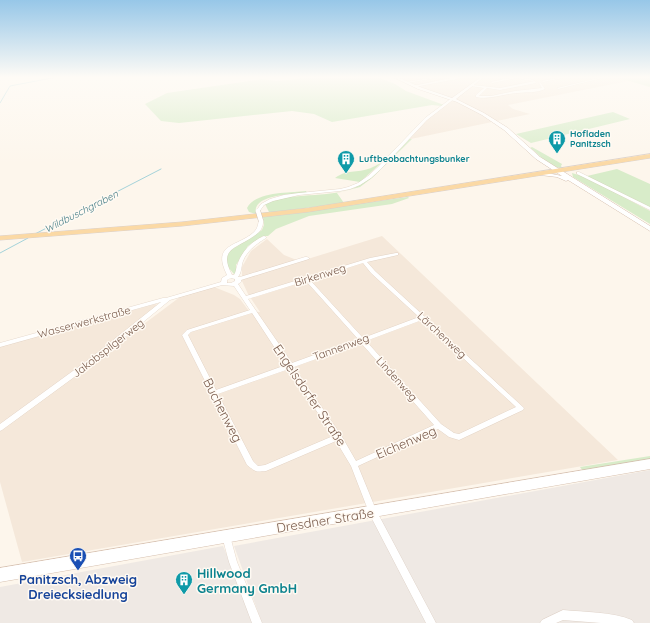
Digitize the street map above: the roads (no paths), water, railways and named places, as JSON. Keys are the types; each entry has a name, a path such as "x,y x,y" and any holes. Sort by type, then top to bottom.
{"main road":[{"path":"0,238 119,230 249,218 363,202 650,156"}],"street":[{"name":"Engelsdorfer Straße","path":"431,623 373,512 354,465 338,437 253,311 224,262 225,256 236,244 257,232 261,226 258,211 263,203 273,198 337,191 358,185 383,164 427,118 443,106"},
{"path":"467,106 506,128 538,158 557,171 629,214 650,229"},
{"path":"557,171 564,178"},
{"path":"578,173 650,209"},
{"path":"542,174 564,178 579,185"},
{"path":"264,237 249,248 243,255 238,267 238,274 235,279 229,285 223,283 225,278 235,279 307,258"},
{"name":"Birkenweg","path":"245,298 364,262 396,254"},
{"name":"Lärchenweg","path":"364,262 521,408"},
{"name":"Lindenweg","path":"307,279 439,426"},
{"name":"Jakobspilgerweg","path":"0,428 90,362 168,299 223,283"},
{"name":"Wasserwerkstraße","path":"0,345 168,299"},
{"name":"Buchenweg","path":"253,311 189,331 185,335 250,464 258,470 266,468 338,437"},
{"name":"Tannenweg","path":"215,394 290,365 423,318"},
{"name":"Eichenweg","path":"354,465 439,426 459,438 521,408"},
{"name":"Dresdner Straße","path":"0,575 650,464"},
{"path":"226,536 233,562 258,623"},
{"path":"544,623 563,615 610,619 629,623"}],"waterway":[{"name":"Wildbuschgraben","path":"35,234 161,169"},
{"name":"Wildbuschgraben","path":"0,253 28,238"}],"place":[{"name":"Hofladen Panitzsch","path":"557,154"},
{"name":"Luftbeobachtungsbunker","path":"346,174"},
{"name":"Panitzsch, Abzweig Dreiecksiedlung","path":"78,571"},
{"name":"Hillwood Germany GmbH","path":"184,595"}]}
